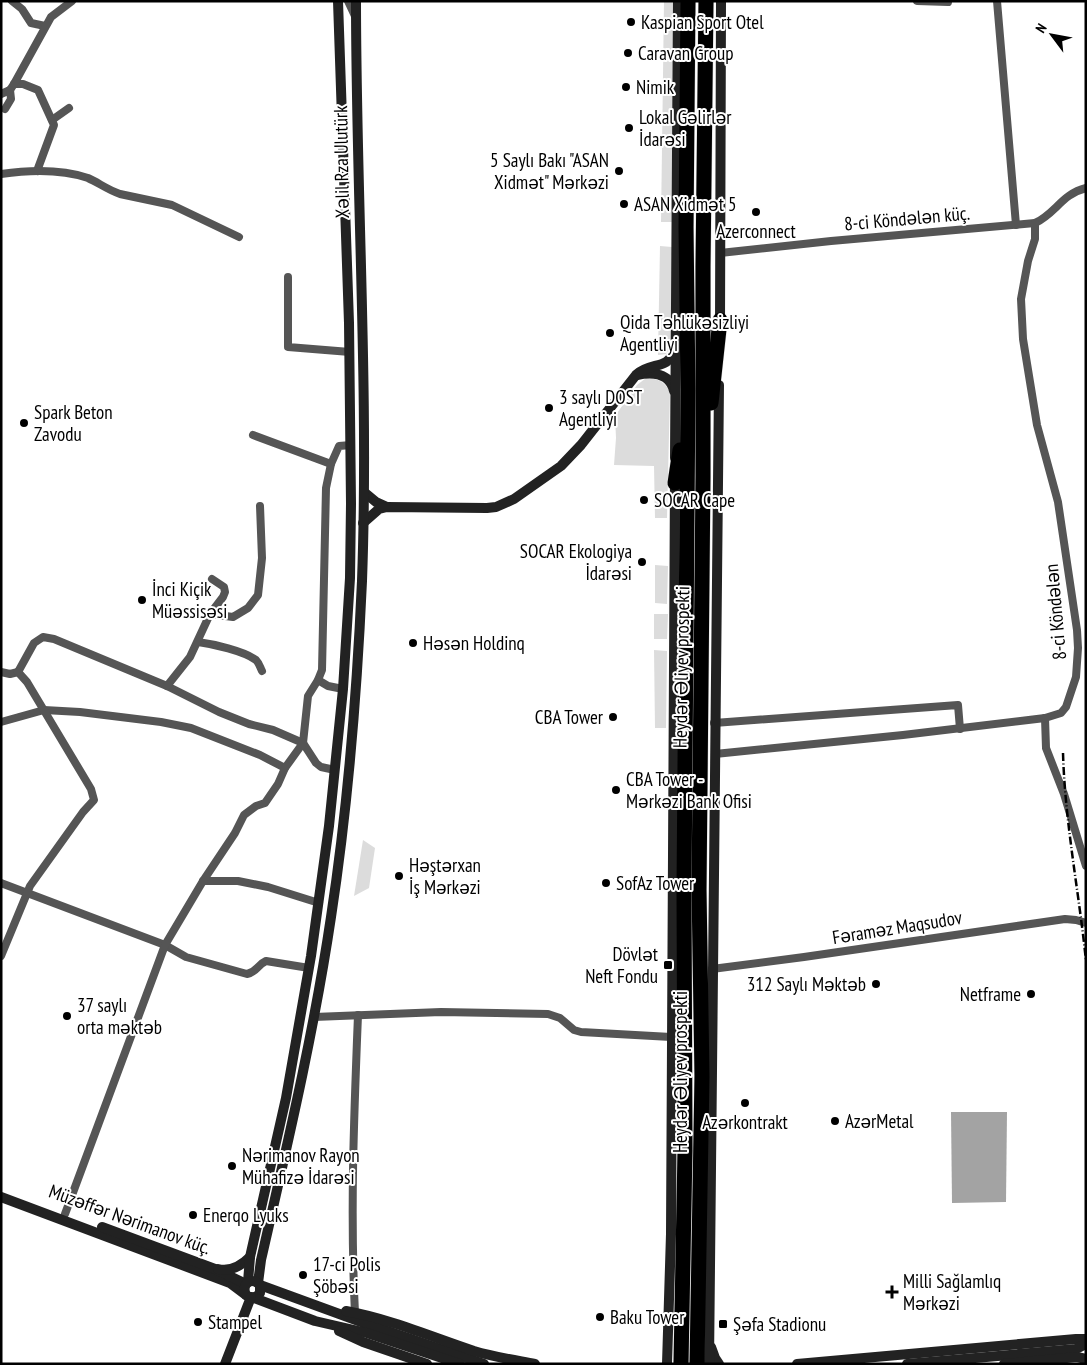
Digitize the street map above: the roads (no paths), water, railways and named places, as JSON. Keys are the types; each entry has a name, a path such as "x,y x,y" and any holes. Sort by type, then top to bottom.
{"highway":[{"name":"Heydər Əliyev prospekti","path":"696,1364 702,1076 699,890 703,476 702,267 706,1"},
{"name":"Heydər Əliyev prospekti","path":"681,3 688,389 684,890 685,1150 681,1364"},
{"path":"703,476 720,320"},
{"path":"675,484 688,389"}],"main road":[{"name":"Xəlil Rza Ulutürk","path":"253,1283 250,1257 286,1098 319,903 343,689 350,578 351,445 350,352 338,1"},
{"name":"Xəlil Rza Ulutürk","path":"253,1283 261,1260 298,1101 314,1017 331,918 344,820 353,724 362,578 364,492 357,1"},
{"path":"709,1364 714,723 720,320 721,1"},
{"path":"667,1364 671,1234 676,336 681,3"},
{"path":"349,323 361,323"},
{"path":"363,523 379,509 386,507 496,507 530,489 561,466 581,445 636,375 646,367 662,364 669,360 676,336"},
{"path":"636,375 653,373 664,377 673,386 676,400"},
{"path":"364,492 376,502 386,507"},
{"path":"350,578 362,578"},
{"path":"286,1098 298,1101"},
{"name":"Müzəffər Nərimanov küç.","path":"1,1190 320,1306"},
{"path":"1,1197 230,1283 250,1297 315,1320 363,1342 427,1364"},
{"path":"215,1269 233,1269 250,1257"},
{"path":"225,1364 250,1297 260,1293 253,1283 244,1289 250,1297"},
{"path":"320,1306 377,1318 483,1353 535,1364"},
{"path":"320,1306 484,1364"},
{"path":"315,1320 367,1333 460,1364"},
{"path":"709,1339 719,1364"},
{"path":"797,1364 857,1361 1076,1339 1086,1340"},
{"path":"662,1364 668,1343"},
{"path":"907,1364 1076,1349 1086,1344"},
{"path":"1004,1364 1077,1357 1086,1359"}],"street":[{"path":"12,1 22,9 31,23 45,26"},
{"path":"5,109 11,99 12,87 45,26 57,12 72,1"},
{"path":"348,1 356,18"},
{"path":"917,1 948,2"},
{"path":"997,1 1016,225"},
{"path":"1,94 12,87 23,84 38,90 54,124 37,171"},
{"path":"52,120 69,108"},
{"path":"1,174 37,171 75,175 96,182 112,192 172,205 238,237"},
{"name":"8-ci Köndələn küç.","path":"720,253 831,240 1035,222 1043,219 1068,195 1086,188"},
{"name":"8-ci Köndələn","path":"715,754 960,729 1045,718 1061,713 1066,707 1076,677 1077,630 1058,502 1037,425 1023,339 1021,299 1034,239 1035,222"},
{"path":"288,277 288,347 350,352"},
{"path":"253,435 331,464"},
{"path":"65,1214 165,945 203,881 235,833 244,815 256,806 265,803 278,784 285,768 303,743 308,696 322,670 326,488 331,464 339,446 351,445"},
{"path":"210,614 233,617 248,608 258,595 262,558 260,506"},
{"path":"167,686 190,657 210,614 223,597 224,587 212,579"},
{"path":"18,672 34,643 43,637 54,639 167,686 219,712 249,724 273,730 303,743 316,763 321,767 335,770"},
{"path":"198,642 216,645 249,656 259,663 262,671"},
{"path":"1,672 18,672 27,682 90,789 94,800 83,812 27,893 1,956"},
{"path":"318,680 328,686 343,689"},
{"path":"714,723 958,705 960,729"},
{"path":"1,722 44,710 125,717 190,728 260,755 285,768"},
{"path":"1045,718 1046,748 1064,794 1086,866"},
{"path":"203,881 238,881 268,887 319,903"},
{"path":"1,883 165,945 186,957 247,974 253,973 257,970 260,963 266,961 309,968"},
{"name":"Fəraməz Maqsudov","path":"712,969 804,958 1065,919 1086,923"},
{"path":"314,1017 441,1012 548,1014 560,1018 574,1030 581,1032 671,1037"},
{"path":"354,1313 352,1180 358,1015"}],"railway":[{"path":"1063,753 1069,831 1086,961"}],"place":[{"name":"Kaspian Sport Otel","path":"631,22"},
{"name":"Caravan Group","path":"628,53"},
{"name":"Nimik","path":"626,87"},
{"name":"Lokal Gəlirlər İdarəsi","path":"629,128"},
{"name":"5 Saylı Bakı \"ASAN Xidmət\" Mərkəzi","path":"619,171"},
{"name":"ASAN Xidmət 5","path":"624,204"},
{"name":"Azerconnect","path":"756,212"},
{"name":"Qida Təhlükəsizliyi Agentliyi","path":"610,333"},
{"name":"3 saylı DOST Agentliyi","path":"549,408"},
{"name":"Spark Beton Zavodu","path":"24,423"},
{"name":"SOCAR Cape","path":"644,500"},
{"name":"SOCAR Ekologiya İdarəsi","path":"642,562"},
{"name":"İnci Kiçik Müəssisəsi","path":"142,600"},
{"name":"Həsən Holdinq","path":"413,643"},
{"name":"CBA Tower","path":"613,717"},
{"name":"CBA Tower - Mərkəzi Bank Ofisi","path":"616,790"},
{"name":"Həştərxan İş Mərkəzi","path":"399,876"},
{"name":"SofAz Tower","path":"606,883"},
{"name":"Dövlət Neft Fondu","path":"668,965"},
{"name":"312 Saylı Məktəb","path":"876,984"},
{"name":"Netframe","path":"1031,994"},
{"name":"37 saylı orta məktəb","path":"67,1016"},
{"name":"Azərkontrakt","path":"745,1103"},
{"name":"AzərMetal","path":"835,1121"},
{"name":"Nərimanov Rayon Mühafizə İdarəsi","path":"232,1166"},
{"name":"Enerqo Lyuks","path":"193,1215"},
{"name":"17-ci Polis Şöbəsi","path":"303,1275"},
{"name":"Milli Sağlamlıq Mərkəzi","path":"892,1292"},
{"name":"Baku Tower","path":"600,1317"},
{"name":"Stampel","path":"198,1322"},
{"name":"Şəfa Stadionu","path":"723,1324"}]}
